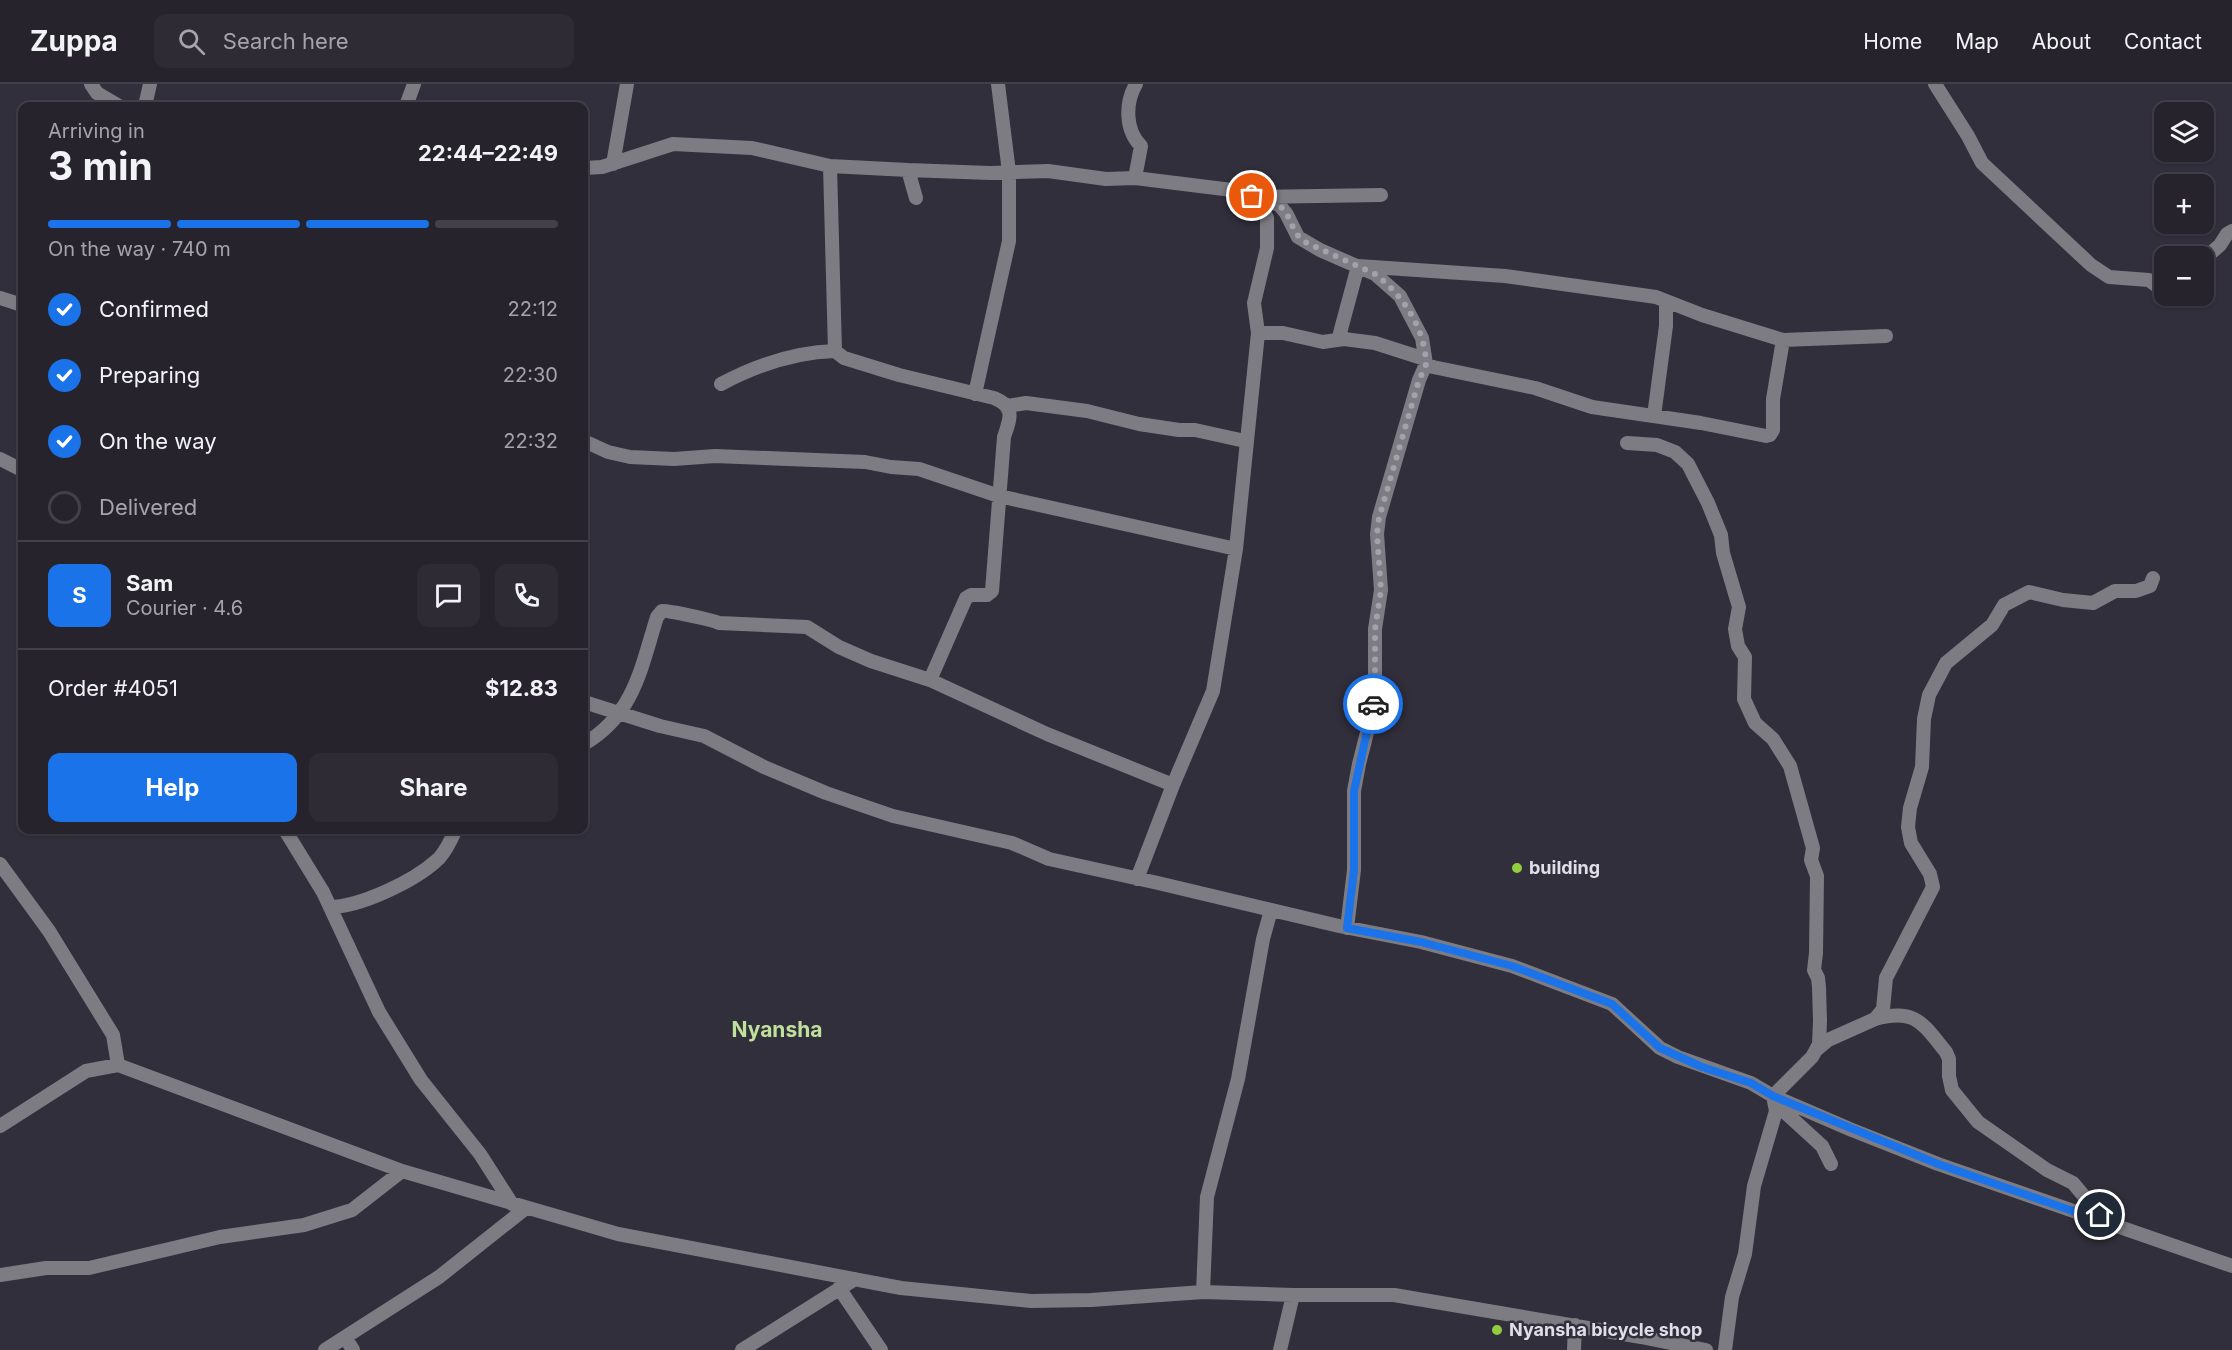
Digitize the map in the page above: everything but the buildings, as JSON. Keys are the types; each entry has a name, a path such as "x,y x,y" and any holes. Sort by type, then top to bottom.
{"street":[{"path":"91,84 97,93 112,102"},
{"path":"146,102 150,84"},
{"path":"407,102 414,84"},
{"path":"613,164 627,84"},
{"path":"975,394 1009,241 1009,172 998,84"},
{"path":"1135,178 1141,146 1130,133 1129,105 1131,93 1136,84"},
{"path":"1935,84 1982,163 2065,241 2109,277 2149,280 2154,284"},
{"path":"588,168 613,164 673,144 752,148 831,166 908,170 1048,171 1106,179 1135,178 1232,190 1258,196 1279,205 1286,213 1298,237 1375,274 1400,297 1422,338 1425,361 1379,518 1377,534 1381,590 1375,629 1375,687 1372,712 1354,791 1354,870 1347,928"},
{"path":"831,166 835,351"},
{"path":"908,170 916,198"},
{"path":"1258,196 1381,195"},
{"path":"1137,879 1173,785 1213,691 1236,549 1245,441 1258,333 1254,303 1267,248 1267,218 1258,196"},
{"path":"2214,250 2232,231"},
{"path":"1358,266 1505,276 1656,297 1702,315 1783,340 1886,336"},
{"path":"1344,339 1340,333 1358,266"},
{"path":"0,298 18,304"},
{"path":"1654,416 1666,326 1666,301"},
{"path":"1258,333 1283,333 1323,342 1344,339 1375,343 1425,361 1433,368 1535,387 1592,407 1766,436 1770,435 1773,430 1773,399 1783,340"},
{"path":"721,384 747,372 801,354 835,351 844,358 994,399 1007,406 1026,403 1087,411 1139,424 1179,430 1195,429 1245,441"},
{"path":"930,680 966,598 971,594 987,595 992,591 1004,437 1009,424 1007,406"},
{"path":"588,443 608,452 630,457 674,459 715,456 865,462 919,469 999,496 1236,549"},
{"path":"1627,443 1664,447 1683,458 1708,503 1721,536 1723,553 1739,607 1735,629 1738,646 1745,657 1744,699 1755,723 1773,738 1790,766 1813,848 1811,860 1817,876 1814,970 1819,987 1819,1044 1812,1057 1773,1096"},
{"path":"0,459 18,468"},
{"path":"1875,1019 1882,1009 1886,978 1933,887 1930,874 1911,843 1908,827 1910,808 1922,767 1927,703 1946,663 1992,625 2004,604 2029,592 2063,600 2093,603 2115,591 2136,591 2150,586 2153,578"},
{"path":"588,742 599,735 621,714 637,683 657,617 662,611 667,610 682,615 711,619 719,623 807,627 839,647 871,661 930,680 1047,734 1173,785"},
{"path":"588,703 704,736 826,793 893,816 1012,843 1049,860 1347,928 1421,942 1512,966 1612,1004 1660,1048 1702,1067 1751,1083 1773,1096 1938,1164 2231,1267"},
{"path":"288,834 314,876 391,1032 421,1080 480,1154 512,1204"},
{"path":"330,907 349,906 387,892 426,869 438,860 454,834"},
{"path":"0,864 49,931 113,1035 118,1065"},
{"path":"1203,1292 1206,1197 1238,1079 1263,936 1271,910"},
{"path":"1816,1050 1828,1040 1875,1019 1903,1014 1915,1019 1946,1052 1952,1090 1978,1122 2047,1170 2073,1183 2107,1223"},
{"path":"0,1126 86,1071 118,1065 402,1172 526,1208 618,1234 908,1289 1030,1301 1203,1292 1394,1295 1575,1325 1706,1350"},
{"path":"1773,1096 1787,1114 1822,1146 1831,1164"},
{"path":"1725,1350 1732,1297 1745,1254 1754,1186 1776,1111 1773,1096"},
{"path":"0,1275 46,1268 89,1268 220,1237 304,1225 351,1210 402,1172"},
{"path":"325,1350 439,1277 526,1208"},
{"path":"742,1350 855,1279"},
{"path":"839,1288 881,1350"},
{"path":"1280,1350 1293,1295"},
{"path":"1574,1350 1575,1325"},
{"path":"345,1337 353,1350"}],"way so far":[{"path":"1252,196 1258,196 1279,205 1286,213 1298,237 1305,242 1375,274 1384,281 1400,297 1422,338 1426,364 1410,408 1379,518 1377,534 1381,590 1375,629 1373,704"}],"place":[{"name":"building","path":"1517,868"},
{"name":"Nyansha bicycle shop","path":"1497,1330"}],"district":[{"name":"Nyansha","path":"777,1030"}],"route":[{"path":"1373,704 1354,791 1354,870 1347,928 1421,942 1512,966 1612,1004 1660,1048 1678,1057 1751,1083 1773,1096 1938,1164 2107,1223 2100,1215"}]}
